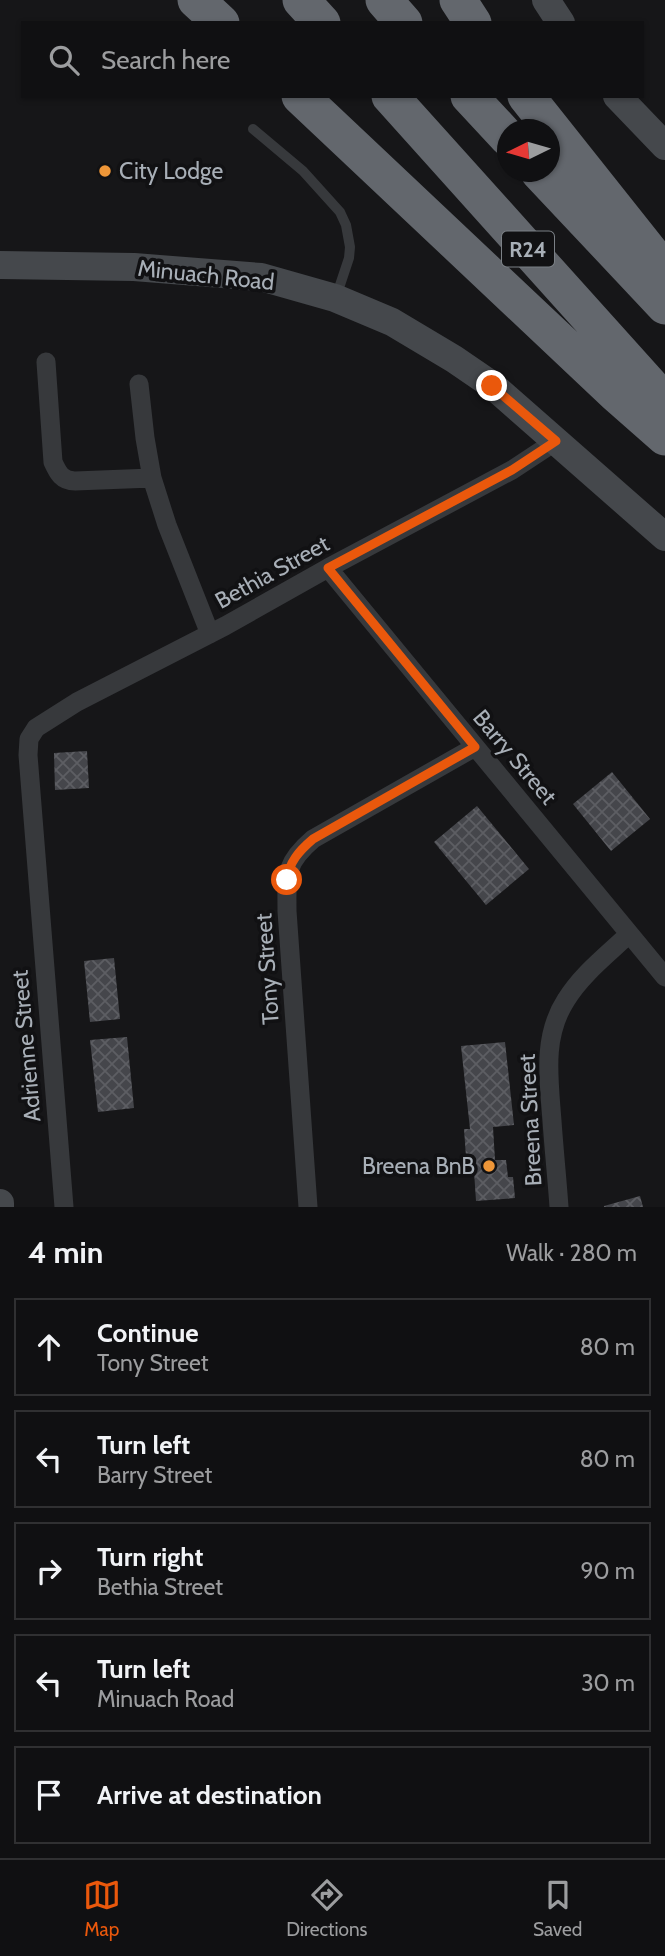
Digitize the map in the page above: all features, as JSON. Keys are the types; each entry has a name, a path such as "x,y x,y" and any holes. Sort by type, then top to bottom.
{"highway":[{"path":"196,0 219,21"},
{"path":"301,0 320,21"},
{"path":"384,0 402,21"},
{"path":"458,0 472,21"},
{"path":"302,98 665,437"},
{"name":"R24","path":"392,98 665,402"},
{"path":"471,98 497,126"},
{"path":"528,98 665,271"},
{"name":"R24","path":"547,182 665,306"}],"street":[{"path":"546,0 560,21"},
{"path":"619,98 665,146"},
{"name":"Minuach Road","path":"0,265 134,267 261,277 335,298 392,322 454,359 492,386 665,537"},
{"path":"46,362 53,462 59,474 66,480 75,481 152,478"},
{"path":"139,384 152,478 167,525 210,634"},
{"name":"Bethia Street","path":"28,755 29,739 40,724 512,470 556,441"},
{"name":"Barry Street","path":"328,568 665,977"},
{"name":"Tony Street","path":"308,1207 287,911 288,870 297,854 313,839 475,747"},
{"name":"Adrienne Street","path":"28,755 64,1207"},
{"name":"Breena Street","path":"559,1207 548,1073 552,1031 565,1001 581,979 629,934"}],"lane":[{"path":"253,129 303,171 340,212 346,225 350,247 349,258 335,298"}],"building":[{"path":"87,751 89,788 55,790 54,753"},
{"path":"612,772 650,819 611,851 573,804"},
{"path":"477,806 529,869 486,905 434,842"},
{"path":"114,958 120,1019 90,1022 84,961"},
{"path":"127,1037 134,1108 98,1112 90,1040"},
{"path":"505,1042 514,1125 493,1127 495,1160 506,1160 508,1177 513,1177 515,1198 476,1201 473,1156 466,1157 464,1129 470,1129 461,1046"},
{"path":"640,1196 643,1207 604,1207 604,1206"}],"place":[{"name":"City Lodge","path":"105,171"},
{"name":"Breena BnB","path":"489,1166"}],"route":[{"path":"287,880 292,861 313,839 475,747 328,568 512,470 556,441 492,386"}]}
